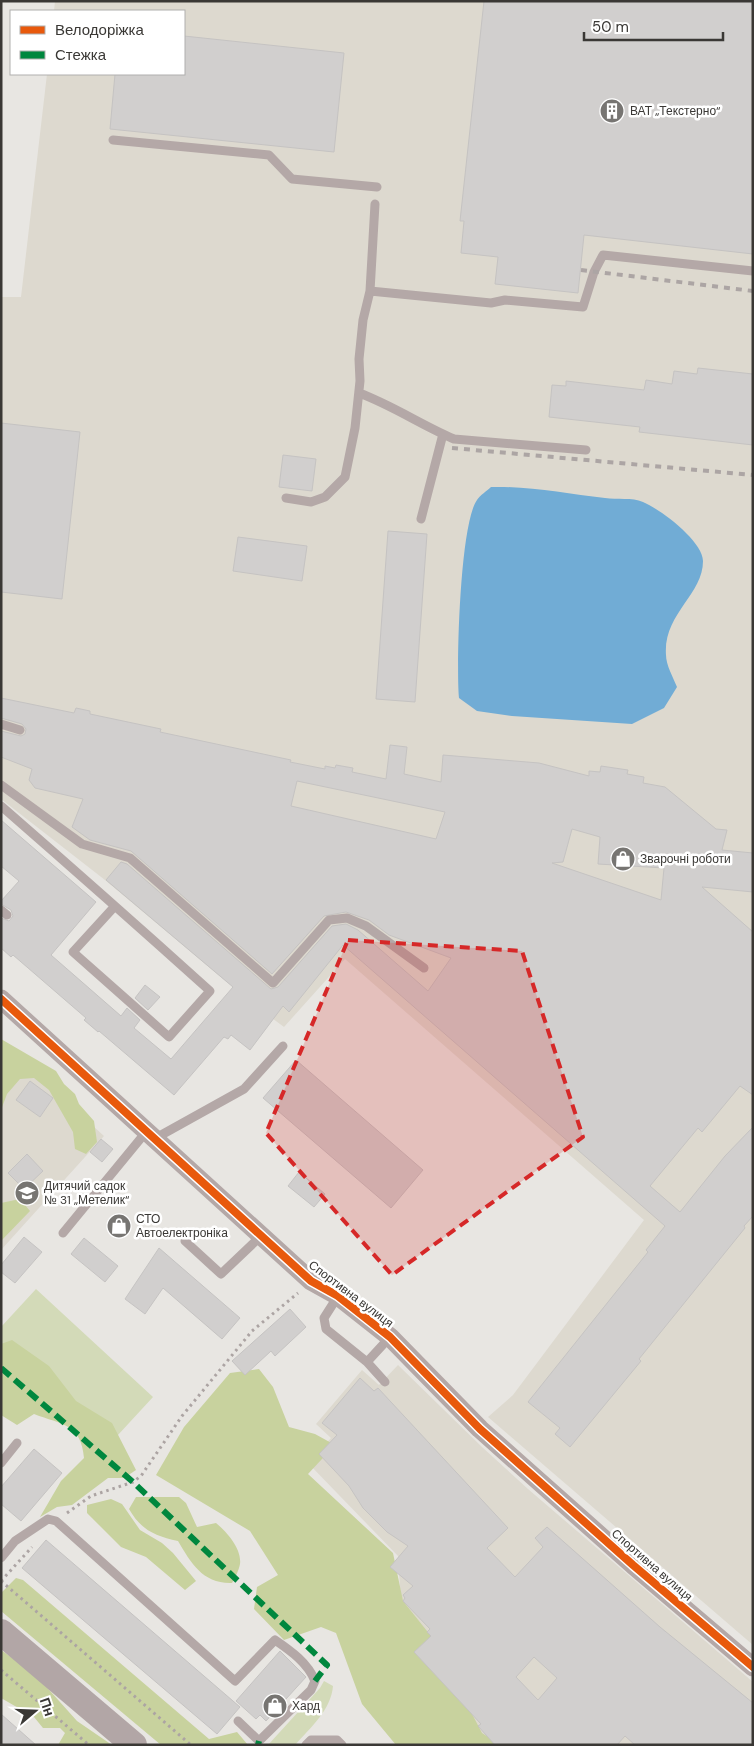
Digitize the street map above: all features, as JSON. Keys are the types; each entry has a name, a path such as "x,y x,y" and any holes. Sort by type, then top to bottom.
{"main road":[{"path":"1,1632 134,1745"}],"street":[{"name":"Спортивна вулиця","path":"1,999 311,1280 338,1296 390,1337 480,1429 632,1565 753,1667"}],"lane":[{"path":"113,140 269,155 292,179 377,187"},
{"path":"286,498 311,502 325,497 346,477 359,393 360,349 363,320 370,291 376,204"},
{"path":"370,291 491,303 505,300 583,307 594,272 603,255 753,272"},
{"path":"359,393 389,404 454,439 586,450"},
{"path":"421,519 443,434"},
{"path":"1,724 20,730"},
{"path":"1,785 82,844 130,858 273,983 329,920 347,918 366,926 424,968"},
{"path":"1,806 115,906 210,991 170,1037 73,952 115,906"},
{"path":"64,1233 150,1136 244,1089 282,1046"},
{"path":"185,1241 221,1274 261,1236"},
{"path":"338,1296 324,1318 326,1329 367,1362 386,1382"},
{"path":"367,1362 390,1337"},
{"path":"1,1463 17,1443"},
{"path":"1,1558 15,1541 48,1519 56,1521 235,1682 275,1640 293,1653 311,1672 315,1681 311,1690 259,1741 238,1721"},
{"path":"306,1745 311,1740 337,1740 342,1745"}],"path":[{"path":"191,1745 1,1581 56,1521 91,1496 133,1482 141,1476 182,1416 252,1331 286,1306 311,1280"},
{"path":"1,1670 89,1745"}],"highlighted area":[{"path":"348,940 522,951 583,1137 392,1275 266,1133"}],"shaded area":[{"path":"55,1 753,1 753,1645 488,1417 513,1395 644,1220 345,959 284,1027 253,1004 105,880 1,799 1,297 21,297 47,75 185,75 185,10 54,10"},
{"name":"Дитячий садок № 31 „Метелик“","path":"1,1042 104,1136 1,1250"},
{"path":"398,1365 528,1489 753,1682 753,1745 484,1745 401,1603 398,1556 308,1463 331,1438 316,1424 362,1370 379,1385"}],"green space":[{"path":"1,1039 56,1071 64,1084 75,1094 79,1104 94,1121 97,1142 86,1154 75,1149 73,1132 49,1090 34,1078 20,1079 7,1094 1,1110"},
{"path":"20,1199 30,1211 1,1241 1,1203"},
{"path":"36,1289 153,1397 106,1448 1,1352 1,1327"},
{"path":"12,1340 49,1366 76,1401 112,1423 136,1470 124,1478 108,1478 72,1505 57,1507 40,1517 61,1481 84,1458 79,1438 68,1427 34,1414 17,1425 1,1415 1,1344"},
{"path":"259,1369 273,1387 289,1427 315,1434 335,1445 308,1474 393,1553 403,1601 431,1636 482,1733 500,1745 396,1745 362,1704 336,1633 321,1627 284,1640 254,1609 257,1587 278,1575 250,1531 156,1475 184,1427 230,1373"},
{"path":"136,1497 179,1497 186,1503 197,1527 216,1523 233,1541 239,1553 239,1569 232,1583 213,1580 206,1576 193,1564 178,1541 149,1531 138,1522 129,1509"},
{"path":"111,1499 122,1504 140,1530 162,1543 173,1553 196,1581 185,1590 146,1557 121,1547 87,1513 87,1505"},
{"path":"16,1578 23,1580 209,1739 237,1732 248,1745 161,1745 1,1611 1,1593"},
{"path":"1,1650 34,1673 77,1721 112,1745 58,1745 65,1733 60,1728 43,1728 34,1717 1,1698"},
{"path":"324,1681 333,1686 331,1695 314,1725 295,1745 268,1745 320,1688"}],"water":[{"path":"491,487 534,489 610,499 639,500 660,511 696,544 703,561 701,573 691,595 676,616 667,641 667,663 677,687 664,708 632,724 512,716 477,711 459,698 459,627 463,564 467,536 471,514 477,500"}],"building":[{"name":"ВАТ „Текстерно“","path":"484,1 753,1 753,254 584,235 578,293 495,284 498,257 461,253 464,221 460,221"},
{"path":"185,36 344,53 334,152 110,129 115,75 185,75"},
{"path":"698,368 753,374 753,445 639,432 640,427 549,417 552,385 566,386 566,381 644,390 646,380 672,384 674,371 697,374"},
{"path":"1,423 80,432 62,599 1,592"},
{"path":"283,455 316,459 312,491 279,487"},
{"path":"388,531 427,534 415,702 376,699"},
{"path":"238,537 307,546 302,581 233,571"},
{"path":"1,698 74,713 76,708 90,711 90,714 161,729 160,732 291,760 290,762 325,769 325,766 335,768 336,765 353,768 352,772 386,779 390,745 407,747 404,774 441,782 443,755 539,763 589,776 589,771 600,772 601,766 628,770 627,774 644,777 643,783 665,787 716,829 727,830 722,850 753,853 753,892 702,887 753,932 753,1095 740,1086 702,1132 698,1128 650,1186 680,1212 725,1156 753,1127 753,1216 639,1359 641,1361 570,1447 555,1434 560,1428 528,1402 648,1252 646,1250 665,1226 343,945 289,1012 283,1006 250,1050 231,1035 228,1039 224,1037 174,1095 84,1020 86,1018 13,955 11,957 1,948 1,918 9,921 13,916 11,910 1,904 1,901 19,881 1,866 1,820 96,902 51,955 121,1016 127,1008 140,1020 134,1028 171,1059 233,987 106,880 121,862 127,864 271,989 278,987 332,926 346,924 358,930 428,991 451,958 389,935 369,920 346,912 324,916 272,974 131,851 90,840 72,827 83,799 35,788 29,780 32,769 1,757 1,731 21,736 25,734 26,729 22,724 1,718","holes":["297,781 445,812 436,839 291,806","572,829 600,837 598,864 664,868 661,900 552,863 563,862"]},
{"path":"145,985 160,997 148,1010 135,998"},
{"path":"296,1060 423,1170 391,1208 263,1098"},
{"path":"30,1081 53,1098 40,1117 16,1100"},
{"path":"101,1139 113,1149 102,1162 90,1152"},
{"path":"27,1154 43,1171 24,1189 8,1173"},
{"path":"299,1172 325,1194 314,1207 288,1186"},
{"path":"24,1237 42,1252 15,1283 1,1272 1,1265"},
{"path":"84,1238 118,1266 105,1282 71,1254"},
{"path":"159,1248 240,1318 222,1339 163,1288 145,1314 125,1299"},
{"path":"290,1309 306,1327 275,1356 271,1351 245,1375 232,1361"},
{"path":"360,1378 374,1391 378,1388 508,1528 487,1548 515,1577 543,1547 535,1538 547,1527 660,1627 753,1703 753,1745 635,1745 625,1736 617,1745 495,1745 478,1726 481,1724 414,1652 431,1636 427,1632 430,1629 403,1601 405,1598 403,1595 413,1586 390,1567 408,1546 387,1532 363,1508 349,1486 319,1454 337,1435 322,1423","holes":["534,1657 557,1678 538,1700 516,1677"]},
{"path":"34,1449 62,1473 21,1521 1,1504 1,1487"},
{"path":"46,1540 240,1707 217,1734 22,1568"},
{"path":"280,1651 306,1677 266,1721 260,1715 256,1719 236,1701"},
{"path":"1,1714 36,1745 1,1745"}],"railway":[{"path":"581,270 753,291"},
{"path":"452,448 753,475"}],"marked path":[{"path":"1,1368 133,1482 327,1665 315,1681"},
{"path":"258,1745 259,1741"}],"cycle path":[{"path":"1,999 311,1281 338,1296 390,1337 480,1429 633,1565 753,1667"}],"place":[{"name":"ВАТ „Текстерно“","path":"612,111"},
{"name":"Зварочні роботи","path":"623,859"},
{"name":"Дитячий садок № 31 „Метелик“","path":"27,1193"},
{"name":"СТО Автоелектроніка","path":"119,1226"},
{"name":"Хард","path":"275,1706"}]}
